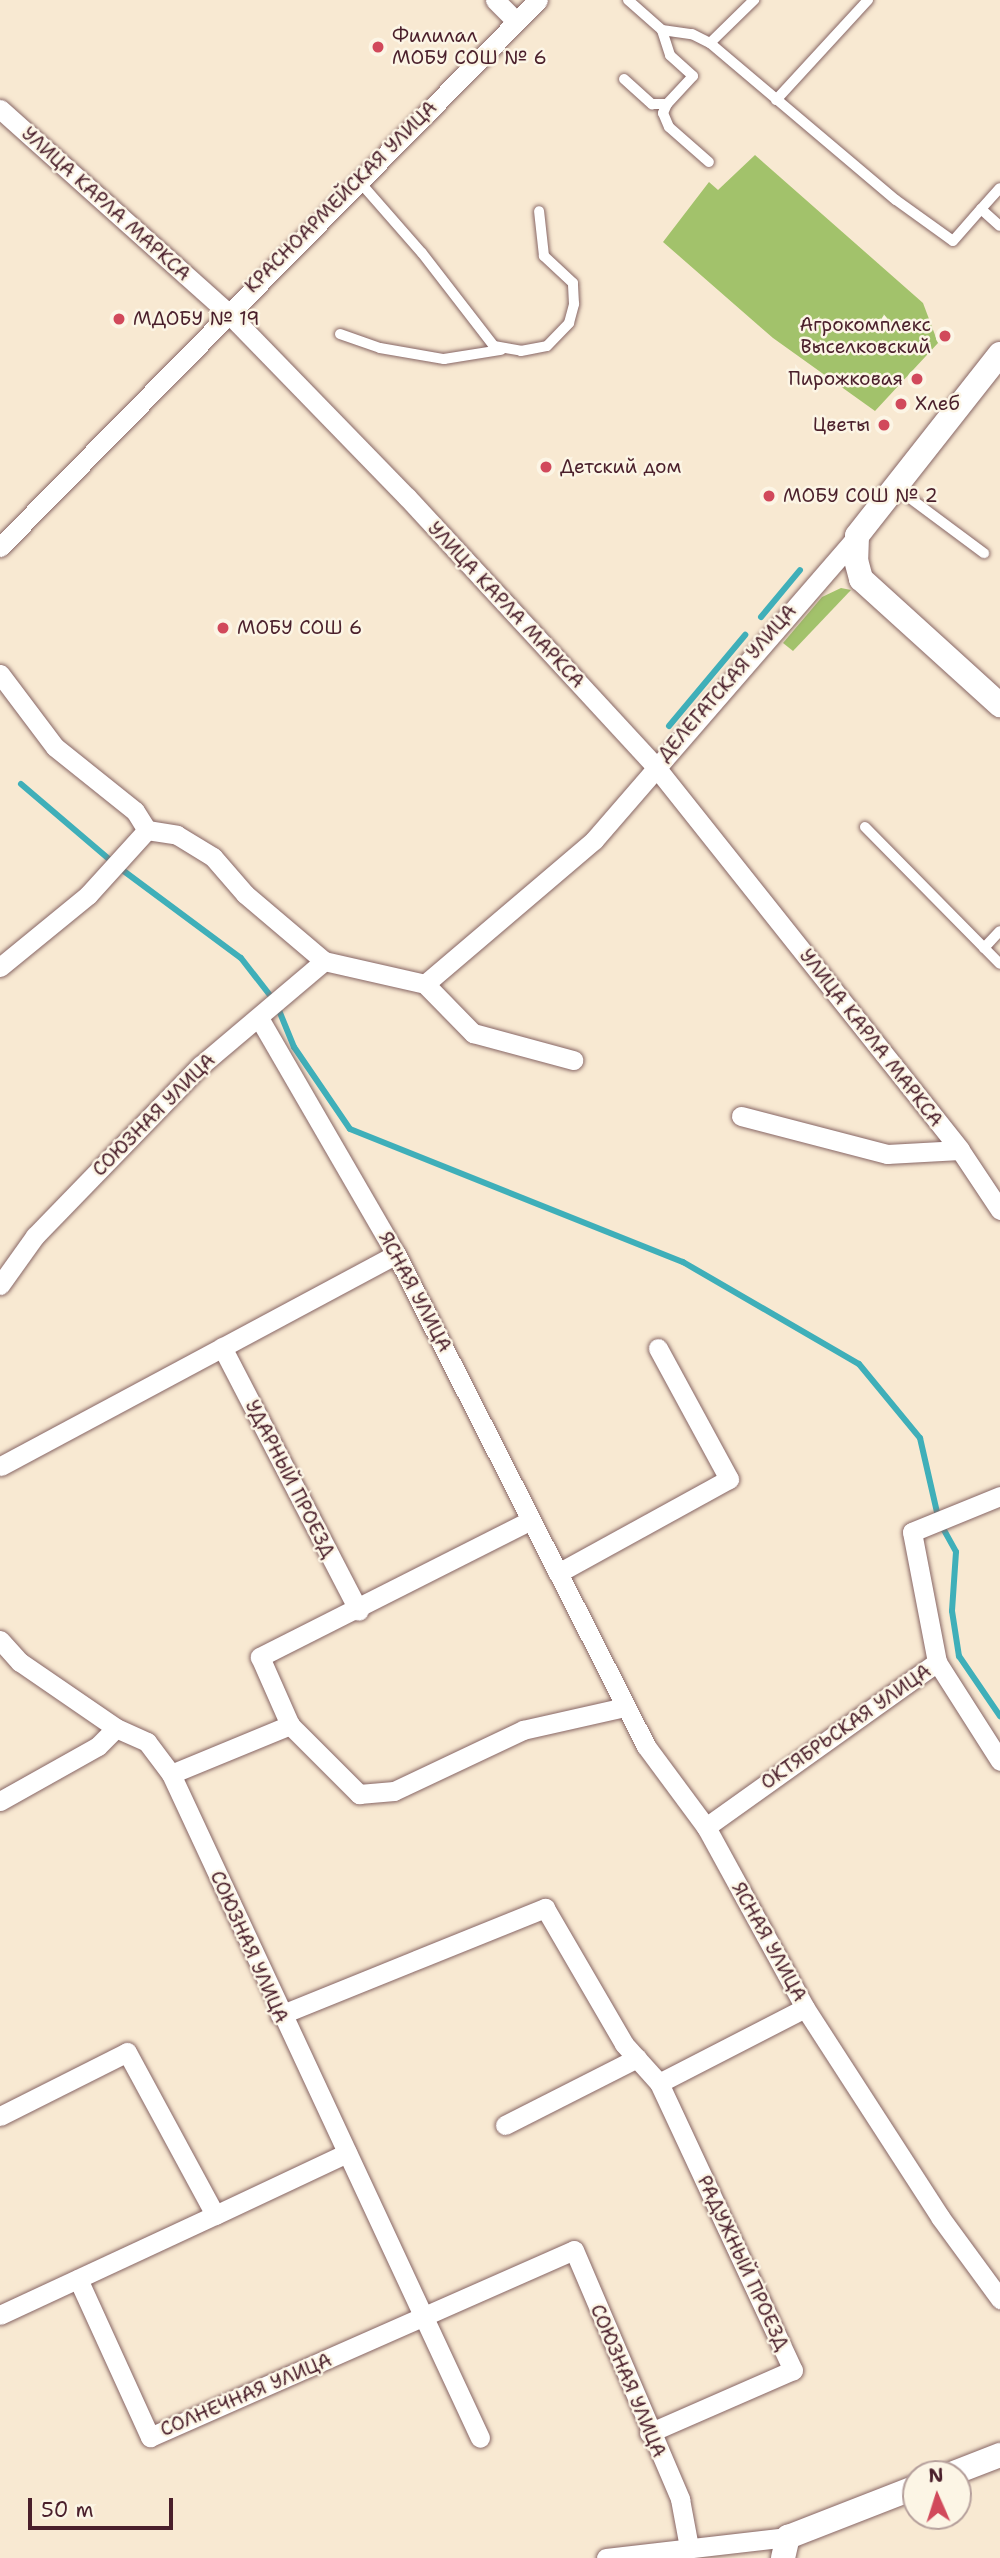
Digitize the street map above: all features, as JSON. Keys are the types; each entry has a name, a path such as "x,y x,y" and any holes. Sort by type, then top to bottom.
{"street":[{"path":"495,0 516,21"},
{"name":"КРАСНОАРМЕЙСКАЯ УЛИЦА","path":"0,547 227,312 538,0"},
{"name":"УЛИЦА КАРЛА МАРКСА","path":"0,110 227,312 407,497 655,766 960,1150 1000,1210"},
{"name":"ДЕЛЕГАТСКАЯ УЛИЦА","path":"425,984 594,840 655,766 857,536 893,486 1000,354"},
{"path":"857,536 861,579 1000,705"},
{"path":"0,674 55,747 135,811 147,830 177,835 213,857 244,894 324,961 425,984 473,1033 573,1060"},
{"path":"0,967 88,895 147,830"},
{"name":"СОЮЗНАЯ УЛИЦА","path":"0,1285 35,1236 201,1065 324,961"},
{"name":"ЯСНАЯ УЛИЦА","path":"259,1018 396,1254 646,1746 706,1827 805,2008 940,2217 1000,2299"},
{"name":"УЛИЦА КАРЛА МАРКСА","path":"741,1116 887,1154 960,1150"},
{"path":"0,1477 0,1464 396,1254"},
{"name":"УДАРНЫЙ ПРОЕЗД","path":"222,1347 359,1611"},
{"path":"558,1573 729,1479 658,1348"},
{"name":"ОКТЯБРЬСКАЯ УЛИЦА","path":"706,1827 937,1662 912,1532 1000,1496"},
{"path":"523,1524 359,1611 260,1657 290,1725 359,1794 394,1791 523,1730 625,1707"},
{"name":"СОЮЗНАЯ УЛИЦА","path":"0,1640 20,1662 116,1728 147,1742 171,1774 280,2015 426,2318 480,2438"},
{"path":"937,1662 1000,1761"},
{"path":"171,1774 290,1725"},
{"path":"0,1801 98,1746 116,1728"},
{"name":"РАДУЖНЫЙ ПРОЕЗД","path":"280,2015 545,1908 637,2058 659,2083 793,2370 649,2433"},
{"path":"659,2083 805,2008"},
{"path":"0,2116 127,2052 215,2215"},
{"path":"505,2125 637,2058"},
{"path":"0,2315 347,2152"},
{"name":"СОЮЗНАЯ УЛИЦА","path":"426,2318 574,2250 649,2433 680,2499 689,2547"},
{"name":"СОЛНЕЧНАЯ УЛИЦА","path":"78,2279 150,2437 426,2318"},
{"path":"972,2466 1000,2455"},
{"path":"607,2558 689,2547 785,2548 902,2494"}],"lane":[{"path":"628,0 662,30 670,55 693,76 667,104 663,113 669,127 709,162"},
{"path":"710,43 754,0"},
{"path":"776,100 868,0"},
{"path":"662,30 692,34 710,43 776,100 953,241 1000,188"},
{"path":"624,79 652,104 667,104"},
{"path":"358,180 416,245 494,346 509,349"},
{"path":"981,209 1000,226"},
{"path":"340,334 380,348 444,359 547,346 569,323 574,304 573,283 544,256 539,211"},
{"path":"893,486 984,553"},
{"path":"865,827 1000,964"},
{"path":"984,948 1000,931"}],"green space":[{"path":"755,155 923,303 938,343 875,411 773,338 663,242 709,182 718,190"},
{"path":"841,588 851,590 793,651 783,643 822,597"}],"waterway":[{"path":"761,617 800,570"},
{"path":"669,726 745,635"},
{"path":"21,784 117,866 241,958 276,1003 294,1047 350,1129 683,1262 859,1364 920,1438 939,1521 956,1552 952,1611 959,1656 1000,1716"}],"place":[{"name":"Филилал МОБУ СОШ № 6","path":"378,47"},
{"name":"МДОБУ № 19","path":"119,319"},
{"name":"Агрокомплекс Выселковский","path":"945,336"},
{"name":"Пирожковая","path":"917,379"},
{"name":"Хлеб","path":"901,404"},
{"name":"Цветы","path":"884,425"},
{"name":"Детский дом","path":"546,467"},
{"name":"МОБУ СОШ № 2","path":"769,496"},
{"name":"МОБУ СОШ 6","path":"223,628"}]}
